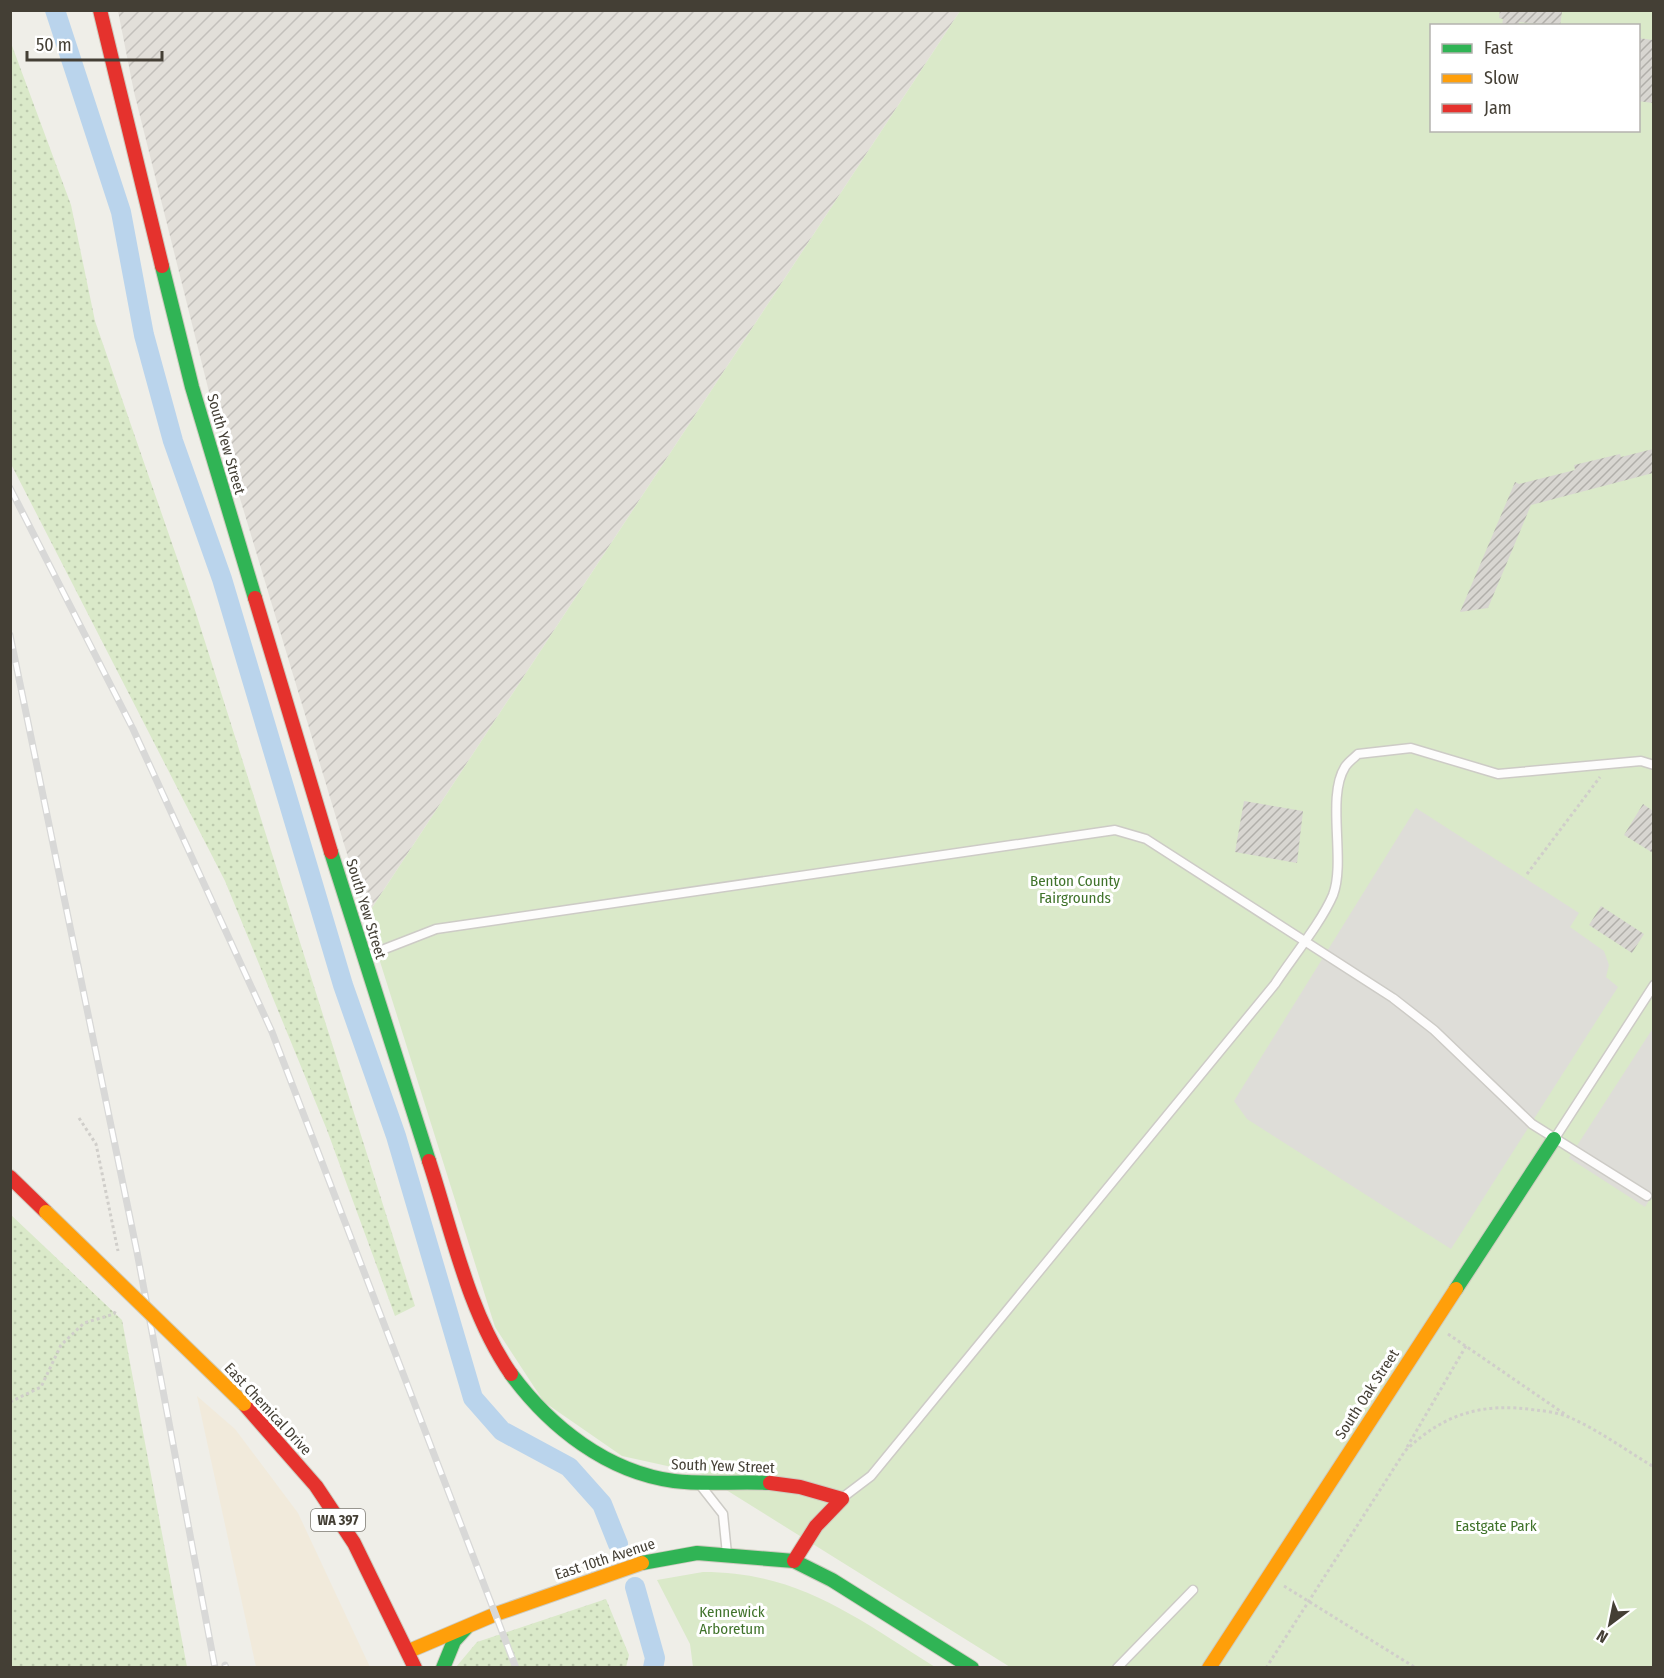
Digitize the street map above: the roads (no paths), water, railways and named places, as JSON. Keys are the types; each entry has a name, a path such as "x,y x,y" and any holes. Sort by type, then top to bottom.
{"street":[{"name":"South Yew Street","path":"100,10 192,387 363,957 476,1305 496,1353 522,1391 552,1422 587,1448 628,1469 660,1479 699,1483 776,1483 842,1498"},
{"name":"South Oak Street","path":"1209,1668 1554,1138"},
{"name":"East Chemical Drive","path":"10,1177 244,1404 322,1496 354,1543 409,1651 415,1668"},
{"path":"794,1562 816,1526 842,1498"},
{"name":"East 10th Avenue","path":"409,1651 469,1625 618,1570 657,1559 697,1553 794,1562 832,1580 972,1668"},
{"path":"443,1668 454,1641 469,1625"}],"lane":[{"path":"842,1498 871,1476 1275,984 1333,895 1337,872 1337,800 1344,768 1358,754 1411,748 1498,774 1641,761 1653,765"},
{"path":"363,957 436,929 1115,830 1146,839 1393,998 1434,1030 1512,1106 1554,1138 1647,1196"},
{"path":"1554,1138 1653,985"},
{"path":"699,1483 723,1514 727,1554"},
{"path":"1117,1668 1192,1590"}],"waterway":[{"path":"55,10 121,212 144,335 173,441 222,579 343,985 396,1136 473,1398 502,1431 569,1467 602,1504 618,1544"},
{"path":"635,1587 655,1658 653,1668"}],"railway":[{"path":"10,488 133,729 272,1032 516,1668"},
{"path":"10,635 137,1252 215,1668"}],"park label":[{"name":"Benton County Fairgrounds","path":"1075,890"},
{"name":"Eastgate Park","path":"1496,1526"},
{"name":"Kennewick Arboretum","path":"732,1620"}]}
